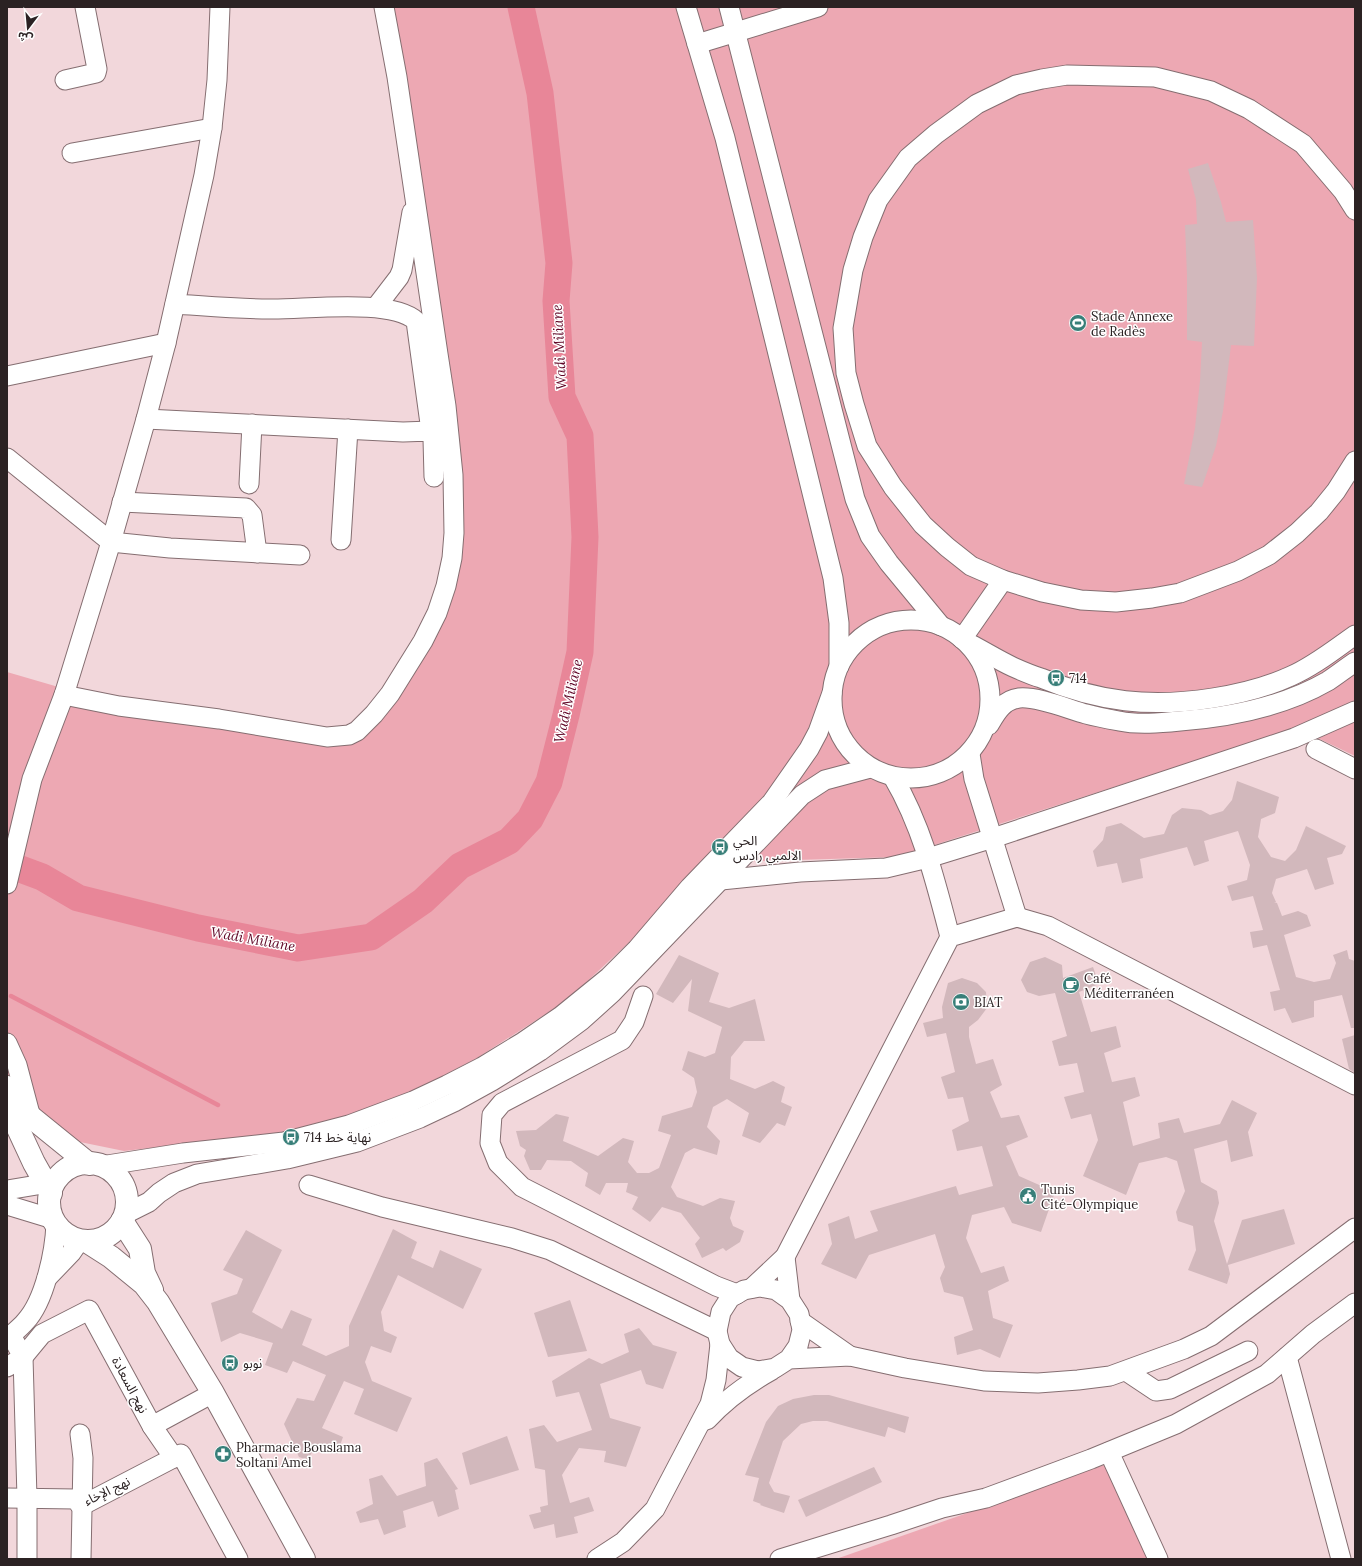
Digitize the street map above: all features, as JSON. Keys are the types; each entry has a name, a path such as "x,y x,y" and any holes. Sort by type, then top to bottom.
{"main road":[{"path":"7,1087 31,1118 95,1165 112,1171 120,1180 125,1190 127,1202 124,1218 116,1230 97,1240 83,1240"},
{"path":"7,1105 34,1163 50,1186 50,1206 54,1221 66,1234 83,1240 111,1257 144,1284 158,1302"},
{"path":"50,1186 68,1169 76,1165 95,1165"},
{"path":"124,1218 140,1249 144,1273 158,1302 213,1393 304,1559"}],"street":[{"path":"65,80 96,73 97,69 85,7"},
{"path":"7,884 32,779 64,695 111,542 166,343 204,175 212,128 217,80 220,7"},
{"path":"64,695 119,706 219,719 327,737 340,737 357,731 374,714 390,694 423,641 437,613 446,586 452,558 454,533 453,475 446,406 416,201 397,77 384,7"},
{"path":"95,1165 183,1153 284,1142 349,1125 413,1101 447,1086 482,1067 523,1042 561,1016 609,977 637,949 690,887 772,802 809,749 818,732 832,693 839,666 840,623 834,578 727,146 686,7"},
{"path":"728,7 855,499 870,536 889,563 940,626"},
{"path":"697,44 818,7"},
{"path":"1355,210 1343,191 1303,144 1249,108 1212,91 1155,76 1067,75 1042,79 1016,85 977,104 936,134 908,158 878,200 863,237 853,270 843,328 846,373 854,404 867,446 892,487 923,525 947,548 971,566 1003,580 1042,592 1081,600 1116,602 1180,593 1238,571 1269,555 1297,533 1319,512 1336,491 1355,461"},
{"path":"72,153 212,128"},
{"path":"376,307 399,277 402,270 410,217 416,201"},
{"path":"175,304 269,309 376,307 403,312 410,316 416,321 433,439 434,477"},
{"path":"7,376 166,343"},
{"path":"146,419 403,432 431,431"},
{"path":"249,484 252,424"},
{"path":"341,540 348,429"},
{"path":"7,458 111,542 170,548 300,555"},
{"path":"122,502 246,508 252,515 257,553"},
{"path":"963,640 1003,580"},
{"path":"839,666 852,646 871,631 893,622 917,620 940,626 1013,668 1063,687 1099,698 1128,702 1162,704 1196,701 1231,695 1265,686 1292,676 1355,635"},
{"path":"963,640 980,659 989,682 991,707 985,731"},
{"path":"832,693 835,722 848,748 870,768 893,777 921,778 948,770 970,754 999,708 1011,700 1027,698 1088,715 1122,722 1161,723 1233,715 1269,706 1297,696 1328,681 1355,662"},
{"path":"722,880 800,872 886,868 928,858 993,838 1294,738 1355,711"},
{"path":"1316,749 1355,769"},
{"path":"970,754 974,779 1017,918"},
{"path":"124,1218 149,1202 159,1192 174,1183 197,1174 286,1159 357,1142 420,1118 454,1102 492,1081 540,1051 582,1020 612,993 802,795 826,780 870,768"},
{"path":"745,1291 785,1257 950,937 928,858 906,799 893,777"},
{"path":"950,937 1017,918 1048,926 1355,1085"},
{"path":"643,996 634,1022 622,1040 502,1103 492,1115 490,1143 498,1163 522,1187 716,1286 745,1291"},
{"path":"7,1043 17,1065 31,1118"},
{"path":"310,1185 389,1209 512,1238 550,1250 719,1337 729,1358 742,1367 758,1371 782,1364 850,1356 905,1368 984,1381 1038,1383 1110,1376 1184,1349 1211,1336 1355,1228"},
{"path":"7,1190 50,1186"},
{"path":"7,1204 54,1221 55,1239 47,1278 35,1308 26,1321 9,1337 23,1357 27,1498 27,1559"},
{"path":"47,1278 83,1240"},
{"path":"785,1257 790,1300"},
{"path":"598,1559 623,1542 655,1509 696,1432 710,1404 714,1391 721,1312 730,1298 745,1291 760,1287 776,1290 790,1300 799,1314 802,1330 798,1346 782,1364 745,1386 732,1396 718,1408 696,1432"},
{"path":"780,1559 942,1508 986,1498 1109,1452 1176,1424 1268,1374 1314,1334 1355,1303"},
{"name":"نهج السعادة","path":"23,1357 42,1334 89,1310 152,1426 177,1456 238,1559"},
{"path":"800,1321 850,1356"},
{"path":"1126,1370 1156,1391 1170,1389 1248,1351"},
{"path":"7,1367 23,1357"},
{"path":"1287,1357 1343,1556"},
{"path":"152,1426 213,1393"},
{"path":"80,1434 83,1458 81,1559"},
{"path":"1109,1452 1158,1559"},
{"name":"نهج الإخاء","path":"7,1498 75,1499 81,1506 177,1456"}],"shaded area":[{"path":"390,7 1355,7 1355,756 1297,728 897,857 700,863 638,934 566,1001 477,1058 412,1092 347,1117 281,1133 124,1151 7,1126 7,672 55,686 325,744 378,719 460,559"},
{"path":"1107,1464 1168,1559 836,1559"}],"building":[{"path":"1208,163 1226,222 1253,220 1257,278 1254,346 1231,345 1223,411 1216,446 1202,487 1184,484 1195,428 1202,342 1187,340 1185,225 1197,224 1196,200 1188,169"},
{"path":"1237,781 1279,797 1275,813 1261,819 1258,837 1271,857 1285,861 1296,850 1306,826 1346,846 1342,854 1327,858 1334,884 1315,890 1307,869 1276,879 1272,893 1276,902 1274,902 1277,903 1282,916 1298,911 1307,915 1311,926 1284,935 1296,977 1314,982 1330,979 1336,963 1333,955 1347,950 1349,959 1355,961 1355,1028 1351,1028 1342,995 1314,1001 1314,1017 1292,1023 1285,1008 1274,1011 1270,992 1280,990 1267,945 1253,948 1250,932 1263,930 1253,896 1232,901 1227,886 1247,880 1250,865 1238,831 1204,841 1209,861 1194,866 1187,847 1140,859 1143,878 1122,883 1117,863 1097,867 1093,851 1103,840 1106,827 1121,823 1144,838 1164,834 1172,815 1182,808 1201,810 1210,815 1223,811 1232,800"},
{"path":"679,955 719,973 709,1002 729,1008 755,999 765,1041 744,1041 731,1057 730,1079 755,1089 773,1081 785,1087 781,1102 792,1107 785,1126 777,1123 760,1143 742,1136 749,1113 727,1099 713,1107 707,1127 720,1141 717,1155 694,1148 685,1153 671,1187 677,1197 703,1206 720,1198 735,1201 730,1218 733,1226 744,1231 740,1242 726,1251 723,1248 702,1258 695,1244 700,1238 681,1213 662,1207 650,1222 632,1209 638,1197 626,1192 628,1183 606,1183 600,1195 585,1186 588,1173 571,1161 547,1160 541,1170 530,1170 524,1156 526,1150 520,1146 516,1131 536,1130 556,1114 569,1117 563,1141 598,1156 623,1138 634,1141 628,1162 637,1173 649,1173 659,1168 671,1135 658,1131 662,1116 692,1107 697,1092 694,1078 682,1070 688,1051 705,1057 715,1053 722,1027 688,1011 692,979 673,1003 656,994"},
{"path":"1045,957 1062,965 1063,978 1093,967 1099,984 1079,992 1091,1032 1116,1026 1121,1047 1104,1053 1112,1082 1135,1077 1140,1096 1123,1102 1133,1146 1160,1138 1158,1123 1179,1118 1184,1133 1220,1124 1232,1100 1257,1113 1248,1132 1253,1156 1231,1162 1227,1140 1194,1149 1201,1182 1217,1191 1219,1203 1214,1221 1227,1264 1242,1220 1284,1209 1295,1244 1228,1265 1230,1274 1227,1284 1188,1270 1196,1250 1193,1226 1178,1221 1176,1212 1185,1191 1177,1161 1166,1157 1139,1163 1126,1195 1083,1176 1098,1140 1091,1114 1071,1119 1064,1097 1084,1092 1077,1063 1059,1066 1052,1041 1067,1036 1055,993 1039,996 1027,992 1021,980 1030,962"},
{"path":"962,978 977,983 986,992 987,1008 978,1020 969,1027 969,1037 976,1064 993,1059 1002,1085 990,1092 1001,1118 1019,1115 1028,1137 1006,1146 1019,1176 1055,1192 1041,1232 1012,1223 1004,1207 972,1215 966,1238 981,1273 1004,1266 1009,1281 988,1291 993,1318 1013,1325 1000,1358 980,1349 957,1355 954,1337 973,1330 963,1297 944,1292 940,1278 945,1267 935,1234 869,1255 856,1279 821,1264 832,1244 828,1224 849,1216 855,1239 878,1231 870,1211 956,1186 959,1195 993,1186 982,1146 957,1151 952,1130 969,1121 963,1097 948,1099 941,1077 955,1072 946,1033 927,1037 923,1023 943,1018 942,1007 948,983"},
{"path":"1355,1035 1355,1073 1349,1069 1342,1039"},
{"path":"393,1229 417,1242 411,1258 433,1268 440,1250 482,1269 463,1309 398,1275 381,1312 384,1331 397,1337 391,1353 371,1346 365,1362 372,1381 412,1398 397,1432 354,1414 364,1389 344,1381 322,1428 343,1437 337,1454 315,1446 308,1460 299,1457 284,1424 297,1398 314,1401 326,1375 293,1361 287,1373 265,1365 273,1343 240,1333 221,1342 211,1303 237,1294 243,1279 223,1270 246,1230 282,1250 252,1312 282,1329 291,1310 312,1319 302,1345 326,1356 349,1346 349,1326"},
{"path":"570,1300 587,1351 548,1357 534,1313"},
{"path":"639,1328 653,1345 677,1352 663,1389 646,1384 641,1370 600,1384 610,1418 641,1427 626,1467 604,1462 606,1451 579,1448 562,1475 570,1503 589,1497 594,1511 574,1517 578,1533 556,1538 554,1524 534,1529 529,1515 541,1512 540,1507 548,1505 545,1470 535,1468 529,1429 544,1425 557,1442 592,1430 579,1392 556,1397 552,1381 589,1358 602,1364 629,1352 624,1334"},
{"path":"814,1395 829,1395 909,1417 905,1433 888,1427 885,1437 827,1421 813,1421 801,1424 783,1441 769,1483 774,1492 790,1496 784,1513 760,1505 761,1504 753,1501 759,1478 745,1475 766,1422 778,1406 793,1399"},
{"path":"507,1436 519,1470 470,1485 462,1453"},
{"path":"437,1458 458,1489 455,1490 459,1509 438,1517 433,1501 403,1511 406,1527 384,1535 378,1519 360,1523 356,1512 373,1504 369,1479 382,1475 397,1496 426,1486 424,1463"},
{"path":"874,1467 882,1482 806,1517 798,1500"}],"waterway":[{"name":"Wadi Miliane","path":"7,864 42,877 78,898 198,928 298,948 371,937 423,901 460,866 509,841 530,819 549,782 580,652 585,537 580,436 562,397 556,301 559,263 540,93 521,7"},
{"path":"11,996 218,1105"}],"place":[{"name":"Stade Annexe de Radès","path":"1078,323"},
{"name":"714","path":"1056,678"},
{"name":"الحي الالمبي رادس","path":"720,847"},
{"name":"Café Méditerranéen","path":"1071,985"},
{"name":"BIAT","path":"961,1002"},
{"name":"نهاية خط 714","path":"291,1137"},
{"name":"Tunis Cité-Olympique","path":"1028,1196"},
{"name":"نوبو","path":"230,1363"},
{"name":"Pharmacie Bouslama Soltani Amel","path":"223,1454"}]}
